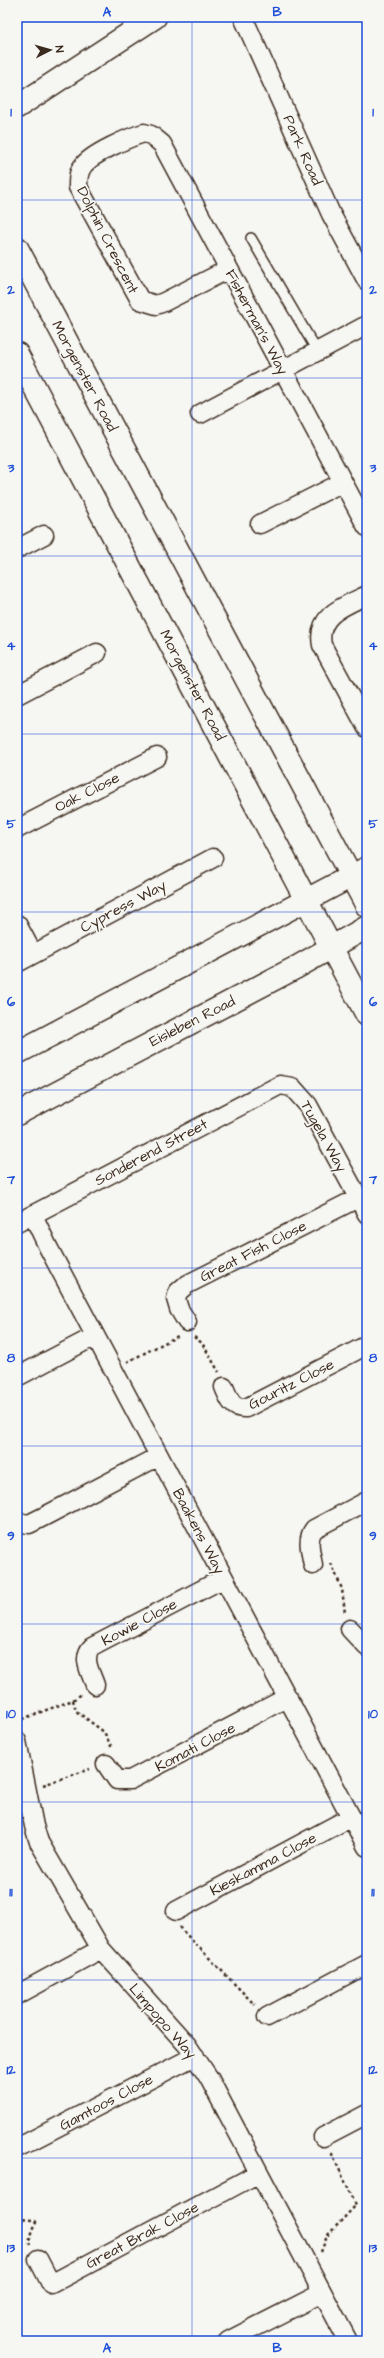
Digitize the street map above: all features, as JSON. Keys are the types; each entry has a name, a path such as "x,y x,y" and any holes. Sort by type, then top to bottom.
{"main road":[{"path":"17,107 155,17"},
{"name":"Morgenster Road","path":"17,248 359,872 367,906"},
{"name":"Morgenster Road","path":"17,354 367,1015"},
{"path":"17,1053 359,872"},
{"name":"Eisleben Road","path":"17,1114 297,967 330,946 367,927"}],"street":[{"name":"Park Road","path":"243,17 331,214 367,281"},
{"name":"Fisherman's Way","path":"135,136 151,134 162,144 367,527"},
{"name":"Dolphin Crescent","path":"135,136 92,158 83,165 78,174 78,187 140,300 156,305 229,269"},
{"path":"200,414 367,325"},
{"path":"260,524 343,482"},
{"path":"17,549 44,534"},
{"path":"367,595 332,613 323,624 321,638 322,645 367,728"},
{"path":"17,695 97,653"},
{"name":"Oak Close","path":"17,829 157,757"},
{"name":"Cypress Way","path":"17,962 214,858"},
{"path":"17,924 33,954"},
{"name":"Tugela Way","path":"286,1085 300,1094 308,1105 367,1214"},
{"name":"Sonderend Street","path":"25,1219 270,1090 286,1085"},
{"name":"Great Fish Close","path":"186,1331 176,1299 178,1292 186,1285 358,1198"},
{"name":"Baakens Way","path":"25,1219 95,1336 367,1847"},
{"path":"17,1377 95,1336"},
{"name":"Gouritz Close","path":"224,1387 233,1405 239,1408 246,1408 367,1345"},
{"path":"17,1522 30,1524 159,1456"},
{"path":"313,1565 310,1549 311,1533 314,1529 367,1501"},
{"name":"Kowie Close","path":"95,1685 86,1661 88,1651 92,1647 224,1578"},
{"path":"350,1629 367,1647"},
{"name":"Komati Close","path":"106,1764 117,1780 130,1780 288,1697"},
{"name":"Limpopo Way","path":"17,1741 39,1842 101,1949 195,2056 209,2078 348,2341"},
{"name":"Kieskamma Close","path":"176,1911 351,1817"},
{"path":"17,1995 101,1949"},
{"path":"268,2016 367,1964"},
{"name":"Gamtoos Close","path":"17,2148 195,2056"},
{"path":"323,2137 367,2114"},
{"name":"Great Brak Close","path":"35,2252 51,2284 259,2173"},
{"path":"228,2341 322,2293"}],"lane":[{"path":"251,238 317,351"}],"path":[{"path":"113,1370 186,1331 202,1343 222,1378 224,1387"},
{"path":"313,1565 331,1562 342,1589 346,1621 350,1629"},
{"path":"17,1721 72,1700 95,1685"},
{"path":"27,1791 106,1764 102,1755 113,1750 104,1732 76,1711 72,1700"},
{"path":"176,1911 169,1917 268,2016"},
{"path":"306,2262 321,2254 327,2236 356,2205 323,2137"},
{"path":"17,2219 34,2220 36,2222 29,2241 35,2252"}],"shaded area":[{"path":"17,1957 27,1976 17,1981"}]}
